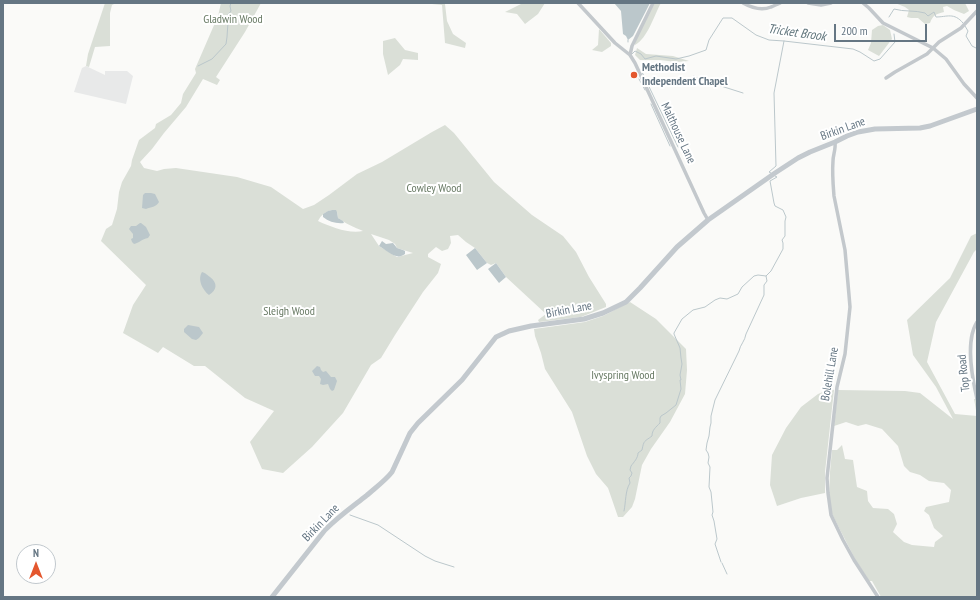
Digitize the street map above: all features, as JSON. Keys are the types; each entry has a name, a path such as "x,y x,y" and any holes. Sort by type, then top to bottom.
{"street":[{"name":"Malthouse Lane","path":"578,3 615,43 630,55 635,62 708,220"},
{"path":"630,55 632,46 653,3"},
{"path":"743,3 750,7 760,9 771,7 780,3"},
{"path":"808,3 821,5 831,3"},
{"path":"863,3 883,23 933,48 946,59 964,84 977,98"},
{"path":"886,78 927,54 939,42 961,28 977,11"},
{"path":"622,48 632,46"},
{"name":"Birkin Lane","path":"272,597 325,530 335,520 388,477 392,472 410,433 418,423 462,380 496,338 509,331 584,318 603,313 626,302 677,247 708,220 775,173 810,152 858,132 875,129 920,128 930,126 977,109"},
{"name":"Bolehill Lane","path":"835,142 833,160 834,196 845,250 850,307 845,354 836,387 827,478 828,493 831,515 843,540 878,597"},
{"name":"Top Road","path":"977,322 973,328 970,358 977,399"}],"shaded area":[{"path":"614,3 650,3 633,36 628,40 623,34 621,11"},
{"path":"86,66 105,75 105,71 127,71 133,76 126,104 74,92 82,68"},
{"path":"145,193 155,194 159,202 153,207 146,209 142,208 143,195"},
{"path":"336,210 338,218 344,223 333,222 323,217 323,214"},
{"path":"140,223 146,227 150,235 148,238 134,244 131,239 133,238 133,234 129,229 131,226 136,226"},
{"path":"382,241 386,244 393,243 397,248 405,251 405,254 402,256 395,256 379,246"},
{"path":"475,248 487,263 477,270 466,255"},
{"path":"496,263 506,277 499,283 488,269"},
{"path":"202,272 213,279 216,286 214,291 209,295 201,285 200,278"},
{"path":"188,325 199,327 203,333 199,338 196,340 192,339 184,332 184,329"},
{"path":"317,366 320,367 323,372 326,371 331,377 335,377 337,381 334,390 332,391 330,389 328,384 320,384 321,379 319,376 315,376 312,371"}],"green space":[{"path":"105,3 116,3 112,5 110,13 110,46 95,47 89,67 86,66 88,54"},
{"name":"Sleigh Wood","path":"221,3 261,3 245,32 216,77 220,80 217,85 203,79 186,107 140,162 144,168 157,171 176,168 237,177 271,187 303,209 314,205 357,174 382,162 445,125 454,133 494,182 532,215 563,236 576,252 589,277 606,304 606,307 581,317 539,322 538,320 546,314 506,277 496,263 491,265 487,263 475,248 458,235 450,236 451,243 448,249 442,251 436,247 428,254 428,257 441,264 438,273 423,292 381,358 371,365 343,413 312,447 283,473 262,469 250,442 274,411 245,398 205,366 194,366 163,347 158,353 123,333 133,305 146,285 101,241 106,229 112,225 117,209 122,182 131,166 139,140 155,128 156,124 171,115 181,103 183,94 196,73 195,69 218,16","holes":["332,210 337,212 338,218 363,231 346,231 334,228 318,221 320,217","371,234 389,240 395,244 397,248 413,253 397,257 379,246"]},
{"path":"432,3 445,4 447,21 453,34 466,43 465,48 445,43 442,5"},
{"path":"523,3 545,3 538,14 525,24 517,14 505,12"},
{"path":"654,3 661,3 644,37 635,45 635,42"},
{"path":"895,3 965,3 969,11 964,14 947,6 943,7 944,12 935,15 930,23 925,24 918,18 907,17 909,10"},
{"path":"883,25 890,30 892,39 879,56 868,50 871,43 872,30"},
{"path":"599,29 611,43 611,46 602,52 592,50 598,45"},
{"path":"395,38 405,50 418,53 418,60 403,59 400,65 388,75 383,54 383,41"},
{"path":"637,48 646,54 673,56 689,61 676,62 640,60 635,55"},
{"path":"977,233 977,249 936,322 927,362 955,414 977,416 977,597 881,597 872,581 869,581 855,559 832,514 829,497 832,450 837,450 842,445 845,459 853,460 857,487 867,491 868,501 873,508 888,509 894,514 897,524 893,532 904,542 912,545 934,547 935,542 943,536 934,528 929,515 924,511 926,507 949,502 951,490 944,483 929,481 920,475 910,472 904,466 898,446 882,429 866,424 858,426 846,422 834,426 838,390 905,391 920,393 953,419 936,387 913,355 907,320 950,278 971,236"},
{"name":"Ivyspring Wood","path":"630,302 656,319 686,349 687,370 685,394 670,422 642,465 632,507 623,517 618,517 608,488 596,474 587,456 572,412 545,369 534,329 585,322 603,316"},
{"path":"830,389 834,390 825,472 825,493 801,498 777,506 770,485 772,455 786,428 801,407 818,394"},
{"path":"974,399 977,399 977,416"}],"waterway":[{"path":"198,66 212,59 226,44 228,22 227,16 231,11 231,3"},
{"name":"Tricket Brook","path":"889,17 894,9 921,12 928,16 934,12 936,17 953,16 957,17 963,23"},
{"name":"Tricket Brook","path":"632,54 635,51 641,54 645,59 656,56 676,59 706,50 709,40 723,18 732,18 756,35 769,40 853,49 874,61 880,59 895,42 894,34"},
{"name":"Tricket Brook","path":"965,26 968,31 966,36 972,46 977,49"},
{"path":"771,173 769,172 776,166 774,93 784,41"},
{"path":"641,70 678,147"},
{"path":"694,76 743,93"},
{"path":"639,79 645,90"},
{"path":"651,104 670,146"},
{"path":"721,562 715,544 717,539 712,515 711,492 709,487 709,457 706,450 715,400 745,339 764,295 764,285 767,281 766,276 771,271 783,249 782,240 785,236 786,217 783,210 775,206 774,203 770,181 777,177 775,176"},
{"path":"624,511 626,493 630,483 629,478 632,473 630,470 631,466 637,458 638,453 642,450 643,444 652,436 653,430 660,423 661,416 676,405 681,389 680,375 682,364 680,348 674,333 682,319 693,310 705,307 715,300 720,298 727,299 738,294 742,287 754,276 766,276"},
{"path":"350,515 378,525 425,556 454,567"},
{"path":"722,563 727,574"}],"place":[{"name":"Methodist Independent Chapel","path":"634,75"}],"park label":[{"name":"Gladwin Wood","path":"233,20"},
{"name":"Cowley Wood","path":"434,189"}]}
